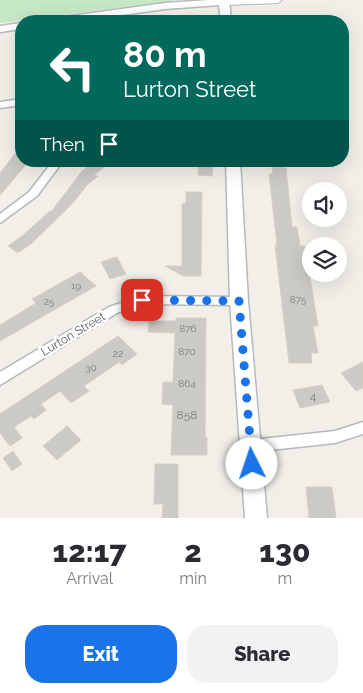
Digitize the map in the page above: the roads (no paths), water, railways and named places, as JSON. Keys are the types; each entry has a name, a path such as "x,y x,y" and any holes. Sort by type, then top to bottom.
{"main road":[{"path":"100,15 165,6 224,1 225,15"},
{"path":"0,29 15,27"},
{"path":"234,167 239,301 256,518"}],"street":[{"path":"224,1 278,0"},
{"path":"0,105 15,103"},
{"path":"0,219 32,194 53,167"},
{"name":"Lurton Street","path":"0,378 113,310 142,300 239,301"},
{"path":"251,446 335,437 363,428"}]}
